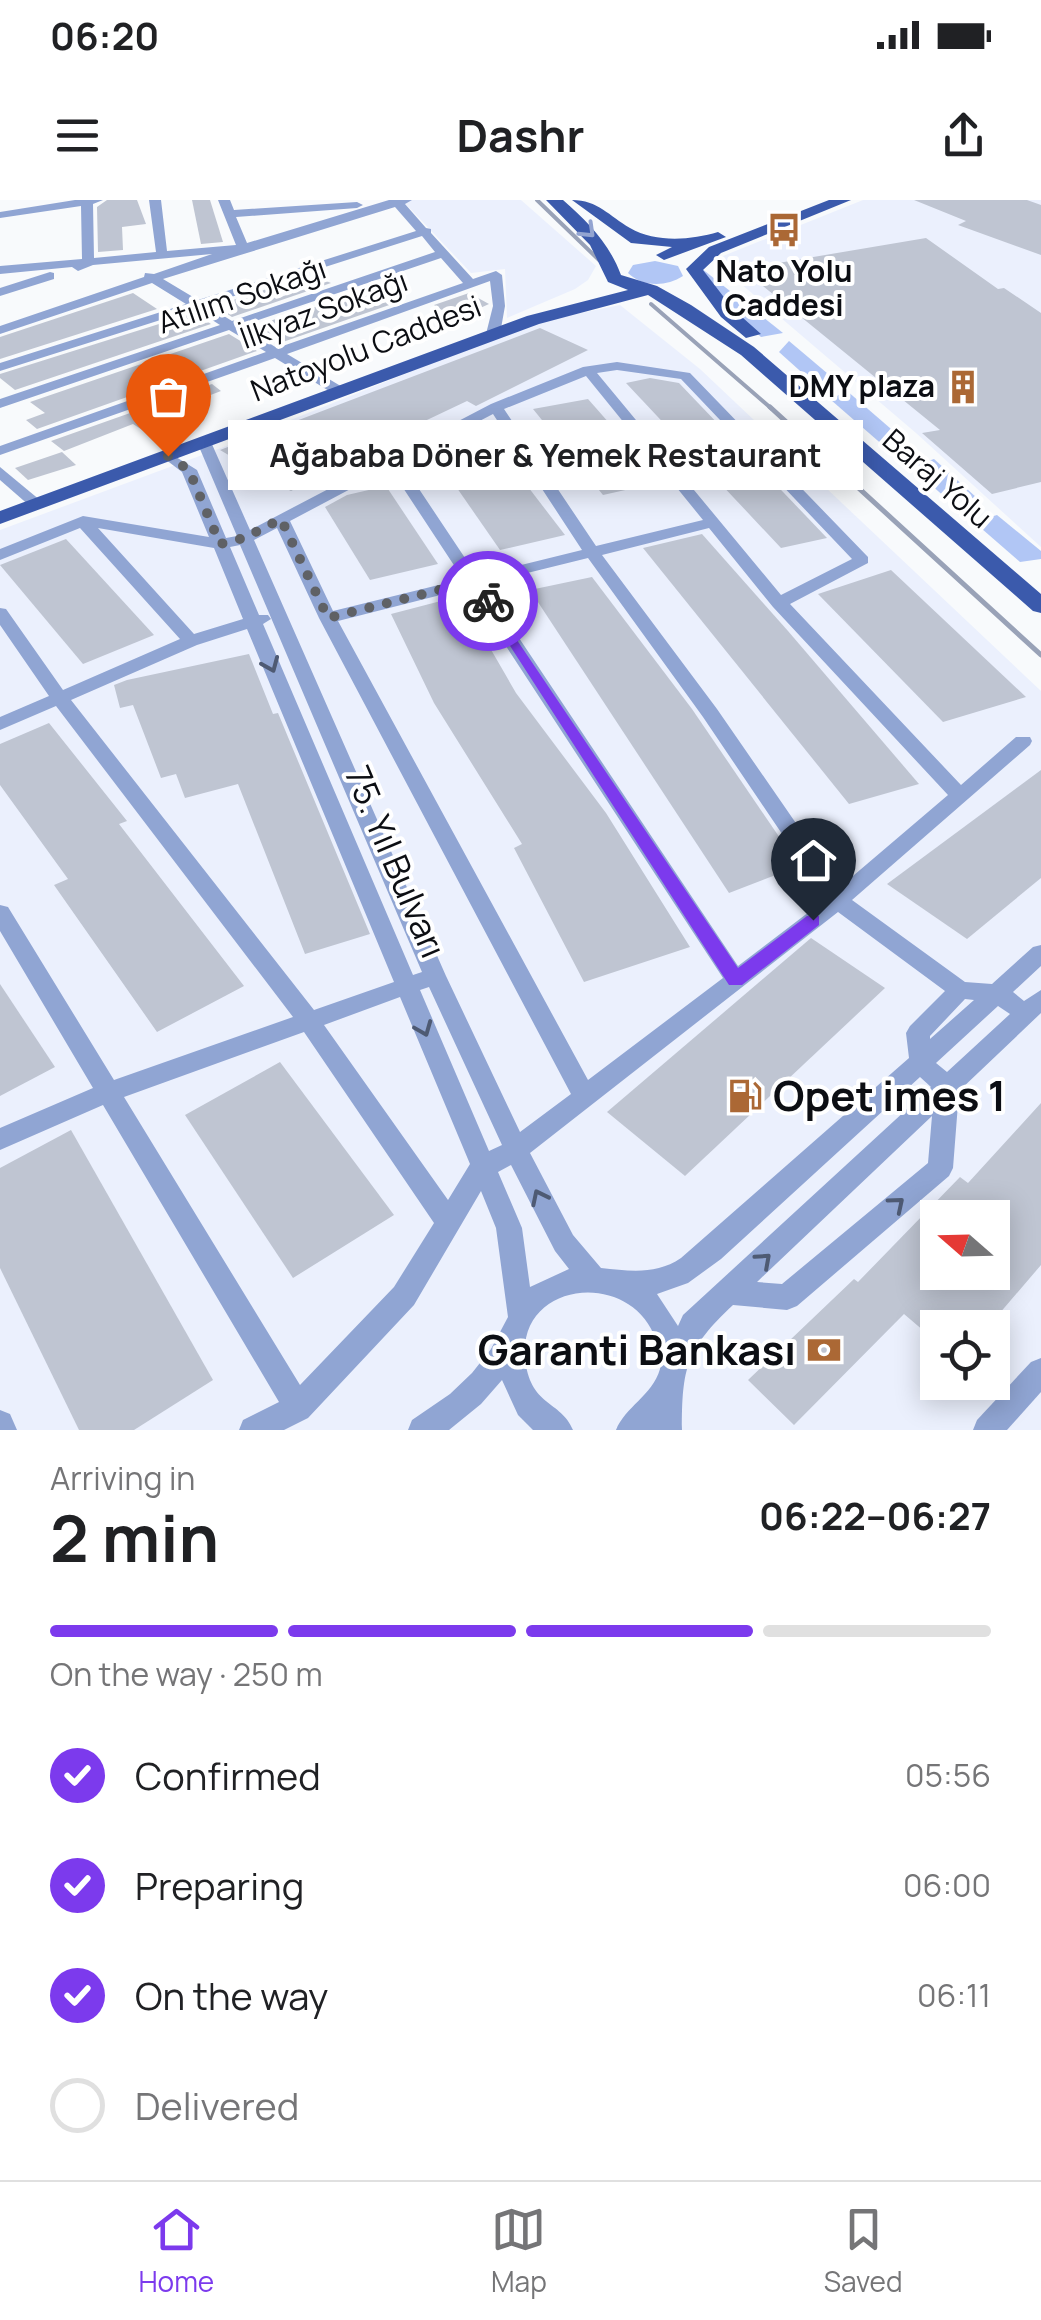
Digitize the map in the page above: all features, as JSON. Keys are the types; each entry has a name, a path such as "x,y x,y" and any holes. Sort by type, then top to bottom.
{"main road":[{"path":"554,200 620,264"},
{"path":"580,200 662,254 683,259 695,272 715,250 843,200"},
{"path":"533,320 594,289 620,264 721,236 812,200"},
{"path":"622,231 675,244 721,236"},
{"name":"Baraj Yolu","path":"620,264 622,284 692,310 762,362 902,490 1041,606"},
{"name":"Baraj Yolu","path":"695,272 728,314 828,406 1041,586"},
{"name":"Natoyolu Caddesi","path":"0,518 493,334 533,320 680,286 695,272"},
{"path":"533,320 622,300 692,310"}],"street":[{"path":"155,200 162,256"},
{"path":"224,200 243,248"},
{"path":"0,214 93,201 88,264"},
{"path":"230,214 400,201"},
{"path":"400,201 470,283 496,276 499,306 493,334"},
{"path":"0,330 243,248 400,201"},
{"path":"0,368 427,231"},
{"path":"0,270 243,248"},
{"name":"Atılım Sokağı","path":"0,404 443,253"},
{"path":"126,260 190,304 236,325 340,391"},
{"path":"0,292 88,264"},
{"name":"İlkyaz Sokağı","path":"0,451 357,328 470,283"},
{"path":"0,555 83,522 220,544 244,538 496,407 588,370 617,366 685,376 862,560 779,603"},
{"path":"588,370 779,603 960,796"},
{"path":"496,407 592,552 710,713 838,901 960,990 996,993 1034,1006 693,1324 672,1378 652,1414 630,1430"},
{"name":"75. Yıl Bulvarı","path":"204,442 436,976 564,1243 605,1281 651,1304 664,1323 672,1378"},
{"name":"75. Yıl Bulvarı","path":"168,456 189,470 509,1228 520,1313"},
{"path":"393,461 736,980"},
{"path":"0,472 36,504"},
{"path":"281,519 328,618 585,1097"},
{"path":"83,522 191,641"},
{"path":"328,618 713,522"},
{"path":"0,614 58,696 310,1020 448,1222"},
{"path":"0,724 191,641 277,615"},
{"path":"253,1430 298,1408 404,1296 481,1168 518,1149 838,901 1023,741"},
{"path":"0,913 298,1408"},
{"path":"422,1430 447,1416 486,1379 511,1342 520,1313 557,1285 668,1280 712,1251 1041,953"},
{"path":"0,1139 109,1092 436,976"},
{"path":"947,1086 921,1064 918,1033 960,990"},
{"path":"728,1292 787,1297 940,1168 947,1086"},
{"path":"511,1342 516,1388 530,1408 559,1430"},
{"path":"987,1430 1041,1372"},
{"path":"668,1430 672,1378"}],"shaded area":[{"path":"402,200 521,200 596,266 588,280 575,289 507,318 505,269 471,273"},
{"path":"863,200 1041,200 1041,547 916,433 713,260"},
{"path":"655,261 678,266 683,276 654,284 628,273 633,265"},
{"path":"701,268 783,333 761,337 735,313"},
{"path":"620,305 700,369 1041,691 1041,1430 0,1430 0,530 221,448 532,323"},
{"path":"789,341 840,384 818,387 779,352"},
{"path":"846,390 898,435 885,447 831,400"},
{"path":"934,459 977,498 947,499 911,467"},
{"path":"997,515 1041,551 1041,559 1020,562 974,522"}],"building":[{"path":"107,200 137,200 146,224 122,227 123,250 98,252 97,207"},
{"path":"192,200 210,200 223,242 201,244"},
{"path":"914,200 1027,200 1041,205 1041,255 958,225 966,221"},
{"path":"926,238 998,289 1004,288 1041,313 1041,482 992,494 922,433 940,430 742,269"},
{"path":"326,281 331,283 232,317 215,306 267,289 281,297"},
{"path":"370,290 395,303 277,344 250,327"},
{"path":"133,293 157,309 0,359 0,337"},
{"path":"469,293 489,304 456,319 434,305"},
{"path":"194,313 211,324 15,390 0,378 0,374"},
{"path":"540,328 588,350 476,406 467,401 389,438 291,491 231,462 237,460 220,450"},
{"path":"229,334 257,351 37,429 26,420 45,413 30,402"},
{"path":"650,378 679,383 827,538 781,548 626,383"},
{"path":"212,384 221,391 177,408 195,419 173,429 150,435 133,424 64,451 51,441"},
{"path":"588,399 661,482 603,495 533,409"},
{"path":"492,440 565,535 500,550 432,452"},
{"path":"62,452 76,465 28,480 15,468"},
{"path":"386,486 438,564 370,580 325,507 347,495"},
{"path":"702,534 919,784 849,804 643,548"},
{"path":"66,539 154,635 83,664 0,565"},
{"path":"891,570 1026,697 943,722 818,594"},
{"path":"592,577 692,709 799,866 729,893 530,590"},
{"path":"460,596 516,693 606,813 690,947 584,982 514,848 522,844 434,703 391,614"},
{"path":"249,654 273,714 278,713 370,934 305,954 238,784 185,798 176,774 161,778 133,705 120,708 114,685"},
{"path":"49,723 127,821 119,824 244,986 157,1032 54,885 68,879 0,785 0,744"},
{"path":"1041,770 1041,878 967,939 887,884"},
{"path":"811,938 885,988 685,1176 607,1112"},
{"path":"0,984 55,1067 0,1096"},
{"path":"280,1062 394,1215 293,1278 185,1115"},
{"path":"1041,1103 1041,1265 1002,1310 920,1310 920,1328 904,1314 794,1425 748,1380 854,1279 858,1282 920,1218 920,1290 1010,1290 1010,1200 938,1200 960,1177 968,1183"},
{"path":"71,1130 213,1380 134,1430 79,1430 0,1268 0,1168"}],"waterway":[{"path":"537,200 599,260"},
{"path":"651,304 772,409"},
{"path":"770,407 1041,655"}],"way so far":[{"path":"168,456 189,470 220,544 244,538 281,519 328,618 475,581 488,601"}],"place":[{"name":"Nato Yolu Caddesi","path":"784,230"},
{"name":"DMY plaza","path":"963,387"},
{"name":"Ağababa Döner & Yemek Restaurant","path":"168,456"},
{"name":"Opet imes 1","path":"745,1096"},
{"name":"Garanti Bankası","path":"824,1350"}],"route":[{"path":"488,601 736,980 813,920"}]}
